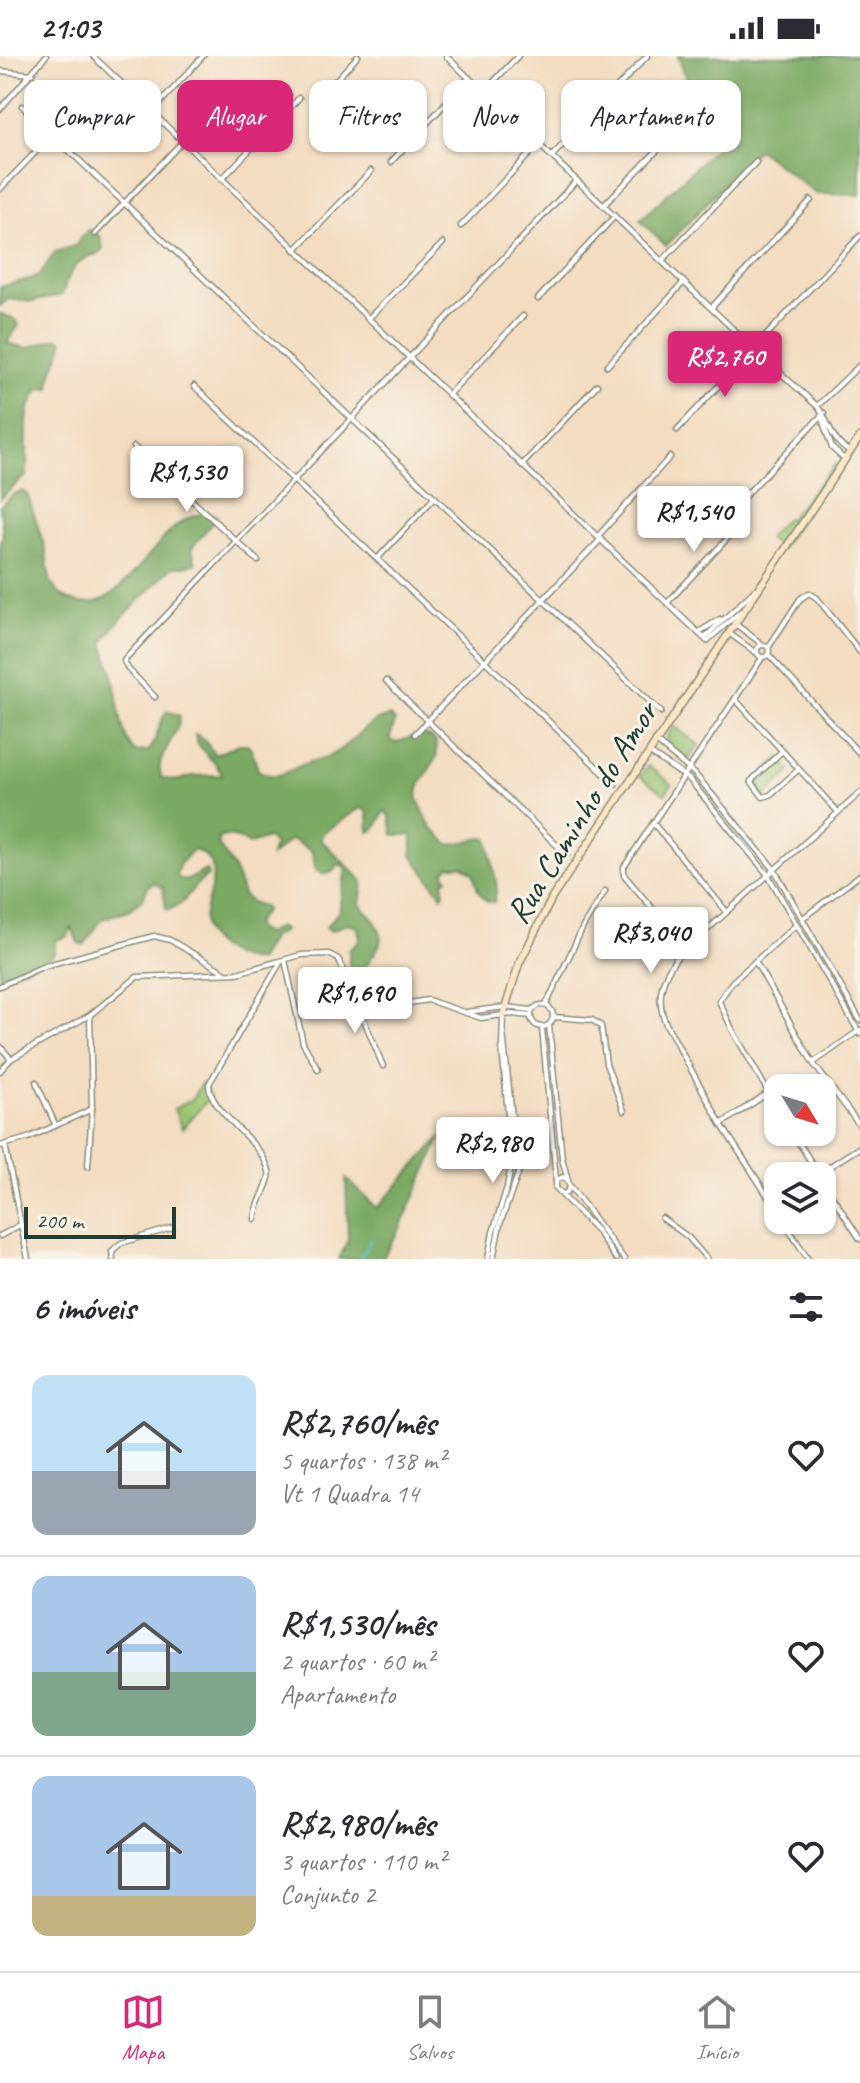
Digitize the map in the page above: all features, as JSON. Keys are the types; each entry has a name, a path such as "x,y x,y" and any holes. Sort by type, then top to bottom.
{"street":[{"path":"0,109 46,56"},
{"path":"93,56 118,80"},
{"path":"161,102 203,56"},
{"path":"336,80 358,56"},
{"path":"391,162 469,78 446,56"},
{"path":"495,80 518,56"},
{"path":"552,156 647,56"},
{"path":"0,71 32,74"},
{"path":"222,179 299,98"},
{"path":"161,121 177,137"},
{"path":"95,234 177,147"},
{"path":"545,150 820,411 837,442 849,451"},
{"path":"0,189 36,152"},
{"path":"70,152 661,712"},
{"path":"193,152 706,640"},
{"path":"461,226 531,152"},
{"path":"604,205 656,152"},
{"path":"662,261 756,162"},
{"path":"295,250 371,171"},
{"path":"155,697 128,669 124,661 126,658 577,180"},
{"path":"711,307 811,200"},
{"path":"538,299 615,216"},
{"path":"677,430 860,236"},
{"path":"368,319 443,243"},
{"path":"607,366 685,282"},
{"path":"449,394 523,316"},
{"path":"744,497 860,365"},
{"path":"522,465 597,385"},
{"path":"194,386 615,784"},
{"path":"820,411 832,448 844,459"},
{"name":"Rua Caminho do Amor","path":"491,1259 495,1232 517,1179 502,1030 514,977 543,913 648,751 860,437"},
{"path":"832,448 837,442"},
{"path":"134,447 258,561"},
{"path":"415,734 544,599 670,457"},
{"path":"378,558 435,497"},
{"path":"668,602 740,525"},
{"path":"706,640 761,584"},
{"path":"756,652 758,647 766,646 800,599 809,593 817,598 860,652"},
{"path":"706,640 731,622 748,603"},
{"path":"699,632 735,608"},
{"path":"734,623 766,646 768,654 860,754"},
{"path":"728,632 762,658 768,654"},
{"name":"Rua Caminho do Amor","path":"686,948 624,875 624,867 762,658"},
{"path":"386,681 567,855"},
{"path":"735,699 838,812"},
{"path":"655,741 689,767 774,869 860,1020"},
{"path":"660,760 666,750"},
{"path":"648,751 689,779 768,875 859,1032 813,1063"},
{"path":"781,752 752,778 754,787 766,797 798,770"},
{"path":"764,1190 721,1124 666,1024 660,1008 660,993 674,961 686,948 860,793"},
{"path":"653,823 727,912"},
{"path":"764,1086 720,1005 720,998 727,987 797,924 860,875"},
{"path":"546,1005 584,925 605,891"},
{"path":"0,986 44,966 154,936 170,940 226,973"},
{"path":"0,1071 11,1059 90,1015 137,977 213,975 301,955 333,956 338,959 365,1010"},
{"path":"283,960 303,1043 318,1069"},
{"path":"255,1219 258,1199 269,1179 269,1170 208,1089 283,960"},
{"path":"204,961 213,975"},
{"path":"755,961 813,1063 860,1126"},
{"path":"365,1010 428,1000 481,1018 504,1011"},
{"path":"467,1013 494,1009 532,1013 541,1005 546,1005"},
{"path":"532,1013 535,1025 542,1028 549,1025 554,1017 546,1005"},
{"path":"365,1010 362,1015 383,1066"},
{"path":"88,1166 92,1109 90,1015"},
{"path":"554,1017 592,1020 601,1026 606,1064 624,1111"},
{"path":"549,1025 566,1179 624,1259"},
{"path":"542,1028 555,1186 597,1231 616,1259"},
{"path":"0,1046 11,1059"},
{"path":"36,1082 55,1124"},
{"path":"721,1124 764,1096"},
{"path":"28,1259 2,1146 92,1109"},
{"path":"836,1165 860,1147"},
{"path":"556,1180 566,1179"},
{"path":"560,1193 566,1193 570,1186"},
{"path":"836,1202 860,1239"},
{"path":"662,1218 688,1237 707,1259"},
{"path":"0,1236 20,1225"},
{"path":"113,1259 112,1251 121,1243 172,1228"},
{"path":"792,1234 808,1259"}],"green space":[{"path":"678,56 860,56 860,195 816,194 758,149 666,246 640,220 712,152 741,152 741,80 687,80"},
{"path":"88,229 100,236 103,249 73,269 62,295 32,302 8,299 0,306 0,287 40,274 55,252 75,246"},
{"path":"0,313 14,319 19,325 7,343 27,348 57,338 63,341 51,375 50,388 39,389 29,408 27,475 0,499"},
{"path":"836,463 780,550 768,538 786,518 789,519"},
{"path":"23,491 28,496 43,542 53,587 70,600 91,603 110,595 128,580 161,540 179,524 197,515 217,516 192,548 196,564 171,568 117,623 103,642 125,735 135,752 148,751 167,711 180,716 160,763 162,778 175,781 194,776 222,775 199,746 195,734 203,738 215,755 239,744 247,744 258,770 277,775 333,754 368,726 390,716 395,721 390,738 394,743 421,735 436,742 437,756 420,785 417,798 431,828 450,845 488,839 497,888 494,902 488,902 478,891 473,873 463,866 449,866 444,872 448,879 444,880 442,896 412,855 412,835 393,835 390,816 385,811 375,829 369,832 368,813 363,808 324,832 320,839 363,881 360,904 380,932 379,944 362,973 368,981 384,987 365,997 349,965 349,950 360,939 358,928 348,923 331,931 326,927 340,910 345,868 339,865 333,871 322,874 316,870 312,852 291,839 271,856 274,845 270,839 250,844 228,836 219,837 218,844 234,869 243,895 264,907 265,911 255,923 257,929 266,934 279,927 284,931 272,937 259,960 232,955 210,938 204,921 213,871 204,855 193,850 179,865 176,877 186,881 206,870 208,876 196,885 182,903 166,909 163,888 154,883 131,909 102,919 84,945 78,943 72,928 66,937 55,941 55,952 50,958 0,978 0,541 3,536 0,506"},
{"path":"674,726 699,745 687,762 672,751 670,744 666,744"},
{"path":"779,758 791,771 765,796 752,784"},
{"path":"648,766 672,784 665,794 640,776"},
{"path":"202,1083 210,1097 182,1129 174,1109 191,1100"},
{"path":"442,1136 400,1228 382,1259 339,1259 348,1240 346,1178 377,1208"}],"waterway":[{"path":"360,1259 371,1239"}]}
